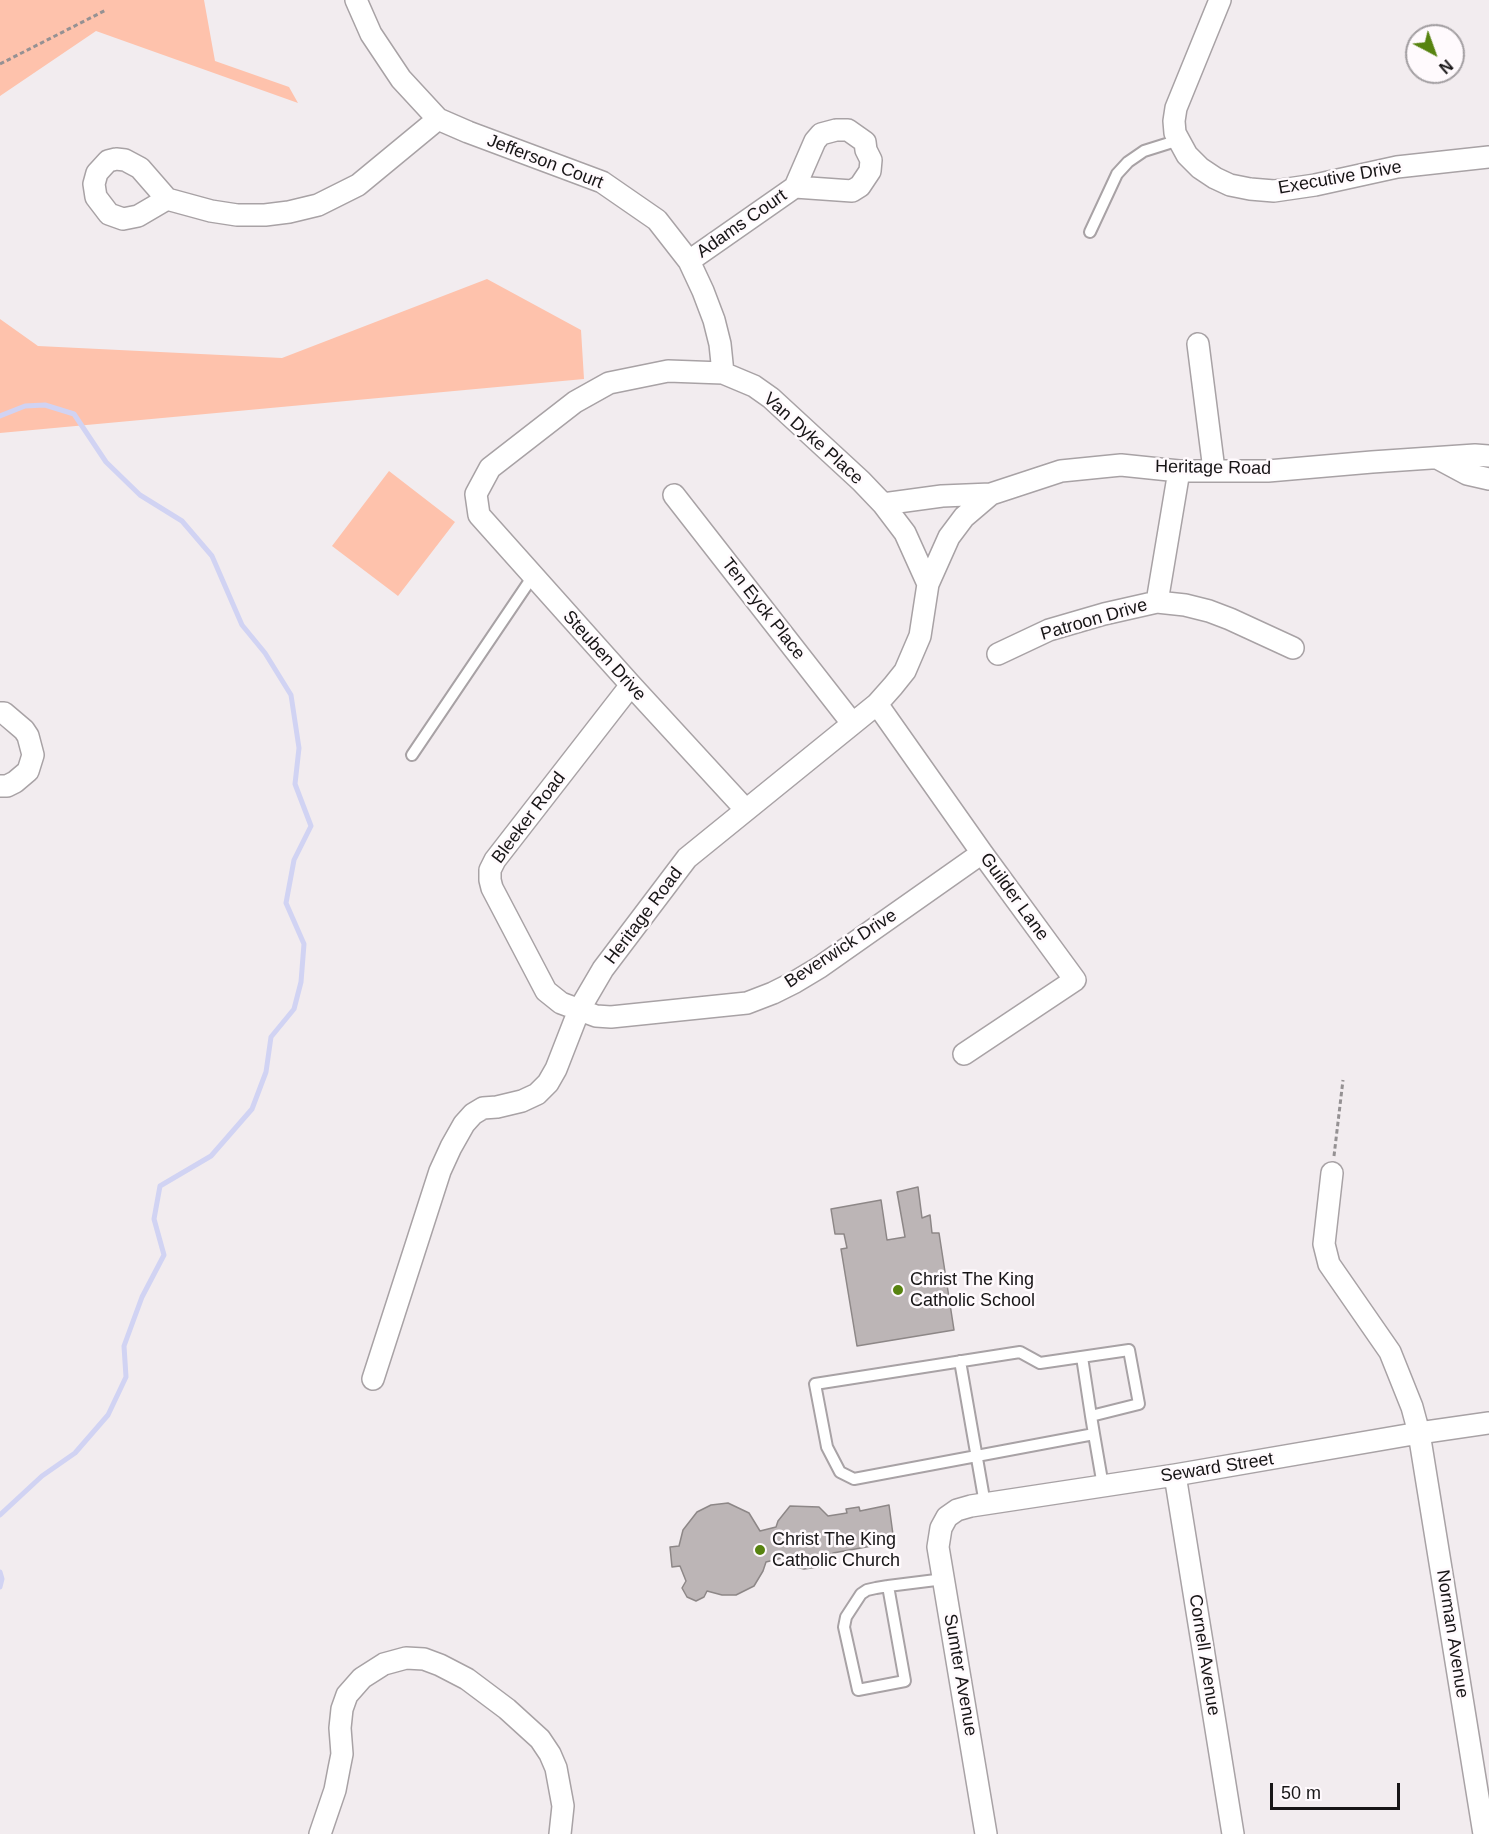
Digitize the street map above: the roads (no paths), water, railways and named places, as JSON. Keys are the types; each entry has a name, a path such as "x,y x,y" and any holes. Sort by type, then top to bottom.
{"street":[{"name":"Jefferson Court","path":"356,0 371,34 401,79 438,119 602,182 657,220 689,261 714,320 720,344 723,373"},
{"name":"Executive Drive","path":"1220,0 1176,108 1174,121 1179,140 1187,155 1215,178 1230,185 1274,191 1315,185 1397,167 1489,157"},
{"path":"167,199 211,211 237,215 273,214 318,205 358,185 438,119"},
{"name":"Adams Court","path":"689,261 795,187"},
{"path":"1198,344 1214,470"},
{"name":"Van Dyke Place","path":"476,494 490,468 575,402 600,387 609,383 668,371 723,373 754,386 771,398 861,481 883,504 905,533 927,584"},
{"name":"Heritage Road","path":"883,504 942,496 991,494 1061,471 1121,465 1179,471 1268,471 1475,455 1489,456"},
{"name":"Heritage Road","path":"1438,459 1467,474 1489,479"},
{"name":"Patroon Drive","path":"1157,602 1179,471"},
{"name":"Steuben Drive","path":"476,494 479,515 746,810"},
{"name":"Heritage Road","path":"373,1379 440,1171 451,1147 473,1114 483,1108 522,1101 537,1094 548,1083 556,1069 579,1010 603,969 687,858 877,704 894,686 905,671 920,636 927,584 949,537 964,517 991,494"},
{"name":"Ten Eyck Place","path":"674,495 852,723"},
{"name":"Patroon Drive","path":"998,654 1049,630 1157,602 1209,611 1293,648"},
{"name":"Bleeker Road","path":"579,1010 561,1003 546,991 492,888 490,870 502,851 631,685"},
{"name":"Guilder Lane","path":"877,704 1075,980 964,1054"},
{"path":"0,713 4,713 24,730 33,755 28,771 8,786 0,786"},
{"name":"Beverwick Drive","path":"579,1010 596,1016 611,1017 747,1003 773,993 820,967 982,853"},
{"name":"Norman Avenue","path":"1332,1173 1324,1244 1329,1264 1390,1352 1412,1407 1419,1433 1484,1834"},
{"name":"Seward Street","path":"947,1517 957,1510 985,1504 1489,1423"},
{"name":"Cornell Avenue","path":"1175,1475 1233,1834"},
{"name":"Sumter Avenue","path":"947,1517 941,1528 938,1547 986,1834"},
{"path":"320,1834 335,1790 342,1754 340,1728 342,1709 347,1695 362,1678 384,1664 406,1658 424,1659 467,1679 507,1709 540,1739 556,1768 563,1806 560,1834"}],"lane":[{"path":"1090,232 1117,174 1128,162 1144,152 1179,140"},
{"path":"412,755 533,576"},
{"path":"1091,1416 1139,1404 1129,1350 1040,1363 1020,1352 815,1384 827,1448 840,1472 854,1479 1094,1434"},
{"path":"1082,1357 1102,1486"},
{"path":"960,1361 985,1504"},
{"path":"888,1586 905,1681 858,1690 844,1627 846,1617 861,1594 867,1590 888,1586 944,1579"}],"waterway":[{"path":"0,416 25,406 45,405 74,414 106,462 140,495 182,521 212,556 242,625 265,653 291,695 299,748 295,784 311,826 294,860 286,903 304,944 301,982 294,1009 271,1037 266,1072 252,1109 211,1156 160,1186 154,1219 164,1255 142,1297 124,1346 126,1377 108,1415 75,1453 42,1476 0,1515"},
{"path":"0,1572 2,1579 0,1587"}],"place":[{"name":"Christ The King Catholic School","path":"898,1290"},
{"name":"Christ The King Catholic Church","path":"760,1550"}]}
